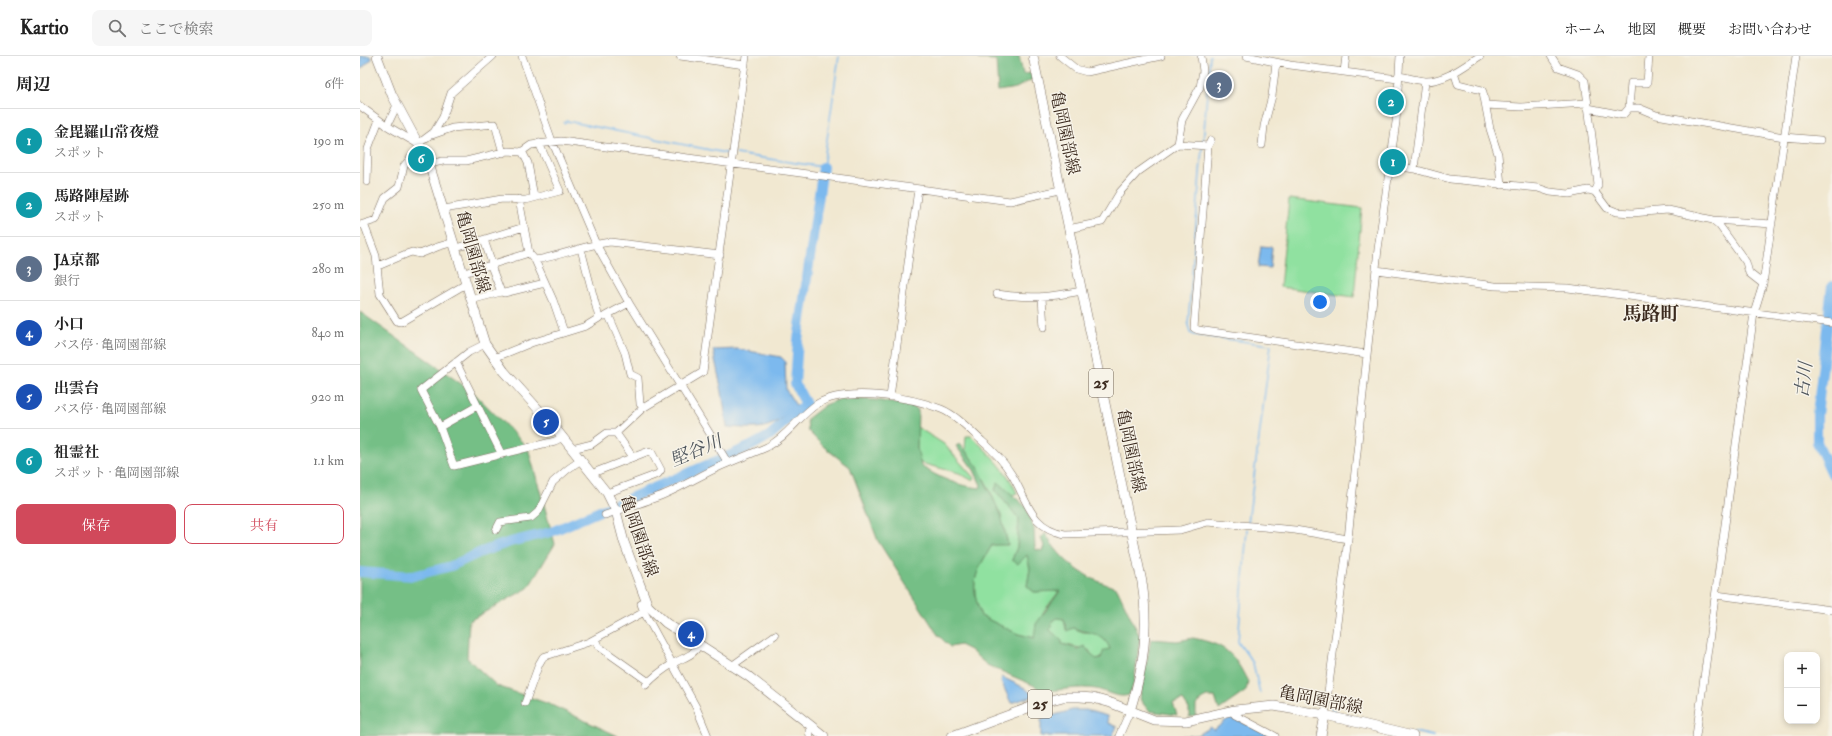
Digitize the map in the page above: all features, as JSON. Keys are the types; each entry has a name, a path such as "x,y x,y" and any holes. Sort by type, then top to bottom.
{"main road":[{"name":"亀岡園部線","path":"377,56 397,105 429,164 485,344 504,371 563,437 607,494 616,511 624,542 646,602 666,623 732,665 772,694 824,736"},
{"name":"亀岡園部線","path":"1032,56 1142,582 1146,634 1141,669 1130,711"},
{"name":"亀岡園部線","path":"952,736 1063,697 1093,698 1154,720 1171,722 1186,721 1257,707 1274,706 1325,715 1413,736"},
{"path":"1321,736 1325,715"}],"street":[{"path":"466,284 401,322 397,321 380,294 376,256 362,224 378,218 385,198 399,187 402,169 419,146 434,132 443,117 451,93 494,56"},
{"path":"522,56 552,141 596,244 629,302 728,463"},
{"path":"680,56 745,65"},
{"path":"572,449 592,444 607,433 616,433 643,408 703,372 746,56"},
{"path":"1060,56 1076,69 1087,72 1161,56"},
{"path":"1178,144 1182,120 1200,87 1203,71 1201,56"},
{"path":"1246,56 1276,63 1425,82 1436,80 1454,72 1480,56"},
{"path":"1344,72 1346,56"},
{"path":"1325,715 1348,539 1376,270 1396,122 1400,56"},
{"path":"1551,56 1558,67 1578,74 1585,81 1598,185 1595,192"},
{"path":"1486,105 1521,107 1588,106 1623,115 1629,108 1631,82 1647,83 1649,56"},
{"path":"1696,736 1754,313 1763,284 1796,56"},
{"path":"1262,145 1264,126 1272,96 1276,63"},
{"path":"1454,72 1458,84 1482,90 1490,129 1498,154 1501,185"},
{"path":"1414,169 1425,82"},
{"path":"387,126 397,105"},
{"path":"360,106 387,126 419,146"},
{"path":"1629,108 1639,108 1656,115 1784,138 1820,140"},
{"path":"367,182 368,149 379,120"},
{"path":"428,137 452,128 495,124 502,152"},
{"path":"429,164 443,161 466,162 502,152 522,151 531,144 561,140 1010,202 1060,190"},
{"path":"1068,228 1102,222 1120,192 1138,172 1178,144 1209,143 1200,231 1194,328 1198,330 1367,354"},
{"path":"444,209 502,199 526,200 560,191 539,144"},
{"path":"522,151 528,163 534,197"},
{"path":"1390,165 1414,169 1450,179 1538,188 1550,192 1569,194 1588,190 1595,192 1607,208 1617,212 1632,213 1668,210 1713,220 1772,224"},
{"path":"890,397 918,189"},
{"path":"519,200 529,253 535,260 564,332"},
{"path":"1713,220 1719,225 1746,262 1749,273 1763,284"},
{"path":"378,266 412,252 420,254 437,247 484,240 524,228"},
{"path":"484,240 501,292"},
{"path":"535,260 596,244 610,242 720,255"},
{"path":"580,249 599,318"},
{"path":"464,274 529,253"},
{"path":"1376,270 1495,286 1568,288 1832,323"},
{"path":"471,300 545,283"},
{"path":"998,294 1024,298 1042,298 1082,291"},
{"path":"1042,298 1044,327"},
{"path":"494,358 564,332 586,326 599,318 609,316 629,302"},
{"path":"609,316 625,353 630,374 638,378 640,404 643,408"},
{"path":"485,344 456,362 421,390 440,428 454,466 555,441 563,437"},
{"path":"456,362 502,455"},
{"path":"605,515 665,494 728,463 768,446 782,437 817,404 840,395 890,397 927,405 951,414 997,455 1012,475 1033,516 1042,526 1054,532 1065,534 1187,529 1208,522 1295,530 1348,539"},
{"path":"440,428 477,406"},
{"path":"616,433 633,457"},
{"path":"593,474 649,451 652,453 661,470 658,474 607,494"},
{"path":"496,530 500,522 531,518 538,512 553,482 581,460"},
{"path":"1716,595 1832,610"},
{"path":"646,602 641,604 644,612 696,707 708,736"},
{"path":"525,703 539,664 544,657 596,639 644,612"},
{"path":"732,665 776,635"},
{"path":"596,639 598,646 647,684 654,676 673,663 695,652 699,645"},
{"path":"1119,736 1130,711"},
{"path":"1232,711 1235,715 1275,736"},
{"path":"810,736 809,731 812,727"}],"green space":[{"path":"978,56 1019,56 1023,74 1031,73 1033,79 1016,88 998,91 996,60 978,59"},
{"path":"1289,199 1362,208 1354,297 1280,287"},
{"path":"360,312 474,393 528,448 555,544 528,588 469,621 467,658 497,686 549,704 618,736 360,736"},
{"path":"840,399 875,400 913,406 918,410 917,448 921,466 949,481 980,488 981,485 974,470 956,446 960,444 978,467 1001,515 1008,545 992,545 978,571 975,595 981,616 1018,634 1034,638 1036,624 1060,591 1034,592 1027,586 1030,569 1027,555 1018,564 1012,560 1017,547 1019,519 995,490 998,482 1026,507 1034,529 1035,549 1042,551 1044,546 1041,538 1045,533 1059,553 1075,568 1095,580 1117,588 1140,637 1134,683 1129,695 1120,696 1096,689 1083,688 1043,692 1035,686 987,665 970,650 960,645 950,647 938,635 878,541 850,467 824,447 808,431 807,419 825,405","holes":["1057,618 1064,619 1067,631 1073,628 1099,636 1107,643 1110,649 1104,650 1101,658 1096,659 1084,646 1078,649 1062,644 1062,641 1050,630 1052,622"]},
{"path":"917,427 944,444 974,478 973,481 959,473 920,463 917,448"},
{"path":"966,436 971,436 997,462 1017,493 1012,495 998,482 995,490 1019,519 1017,547 1012,560 1027,555 1030,569 1027,586 1034,592 1060,590 1044,611 1035,638 1018,634 981,616 975,595 978,571 992,545 1008,544 992,494 980,471 965,450"},
{"path":"1057,618 1064,619 1066,630 1073,628 1083,632 1096,633 1108,643 1110,649 1101,657 1094,659 1089,650 1062,644 1050,630 1052,622"},
{"path":"1193,638 1221,647 1233,657 1238,663 1248,682 1246,691 1219,710 1215,697 1206,697 1196,705 1196,716 1189,717 1189,709 1183,700 1173,703 1177,715 1149,711 1141,701 1140,697 1151,639 1177,641"}],"water":[{"path":"360,56 370,56 372,59 360,70"},
{"path":"1261,246 1272,247 1270,268 1258,267"},
{"path":"738,349 781,357 785,361 786,390 797,407 779,421 765,427 757,428 727,427 722,392 713,350"},
{"path":"1002,677 1025,688 1034,696 1011,703 1001,681"},
{"path":"1072,710 1086,710 1107,716 1108,723 1117,727 1112,736 1041,736 1041,719"},
{"path":"1229,718 1236,719 1270,736 1182,736 1198,735 1211,727 1214,730"}],"waterway":[{"path":"736,154 823,167 839,56"},
{"path":"1203,143 1210,56"},
{"path":"564,123 567,121 730,154"},
{"path":"1202,148 1188,325 1190,333 1195,335 1271,345 1248,523"},
{"name":"堅谷川","path":"360,572 413,576 451,566 481,552 510,542 551,532 751,446 769,436 806,404 795,384 798,340 823,167"},
{"name":"古川","path":"1832,286 1817,415 1817,442 1832,474"},
{"path":"1247,529 1238,642 1253,663 1260,693"},
{"path":"1329,706 1334,712 1367,721"},
{"path":"1414,732 1433,736"}],"place":[{"name":"JA京都","path":"1219,85"},
{"name":"馬路陣屋跡","path":"1391,102"},
{"name":"祖霊社","path":"421,159"},
{"name":"金毘羅山常夜燈","path":"1393,162"},
{"name":"出雲台","path":"546,422"},
{"name":"小口","path":"691,634"}],"district":[{"name":"馬路町","path":"1651,314"}]}
